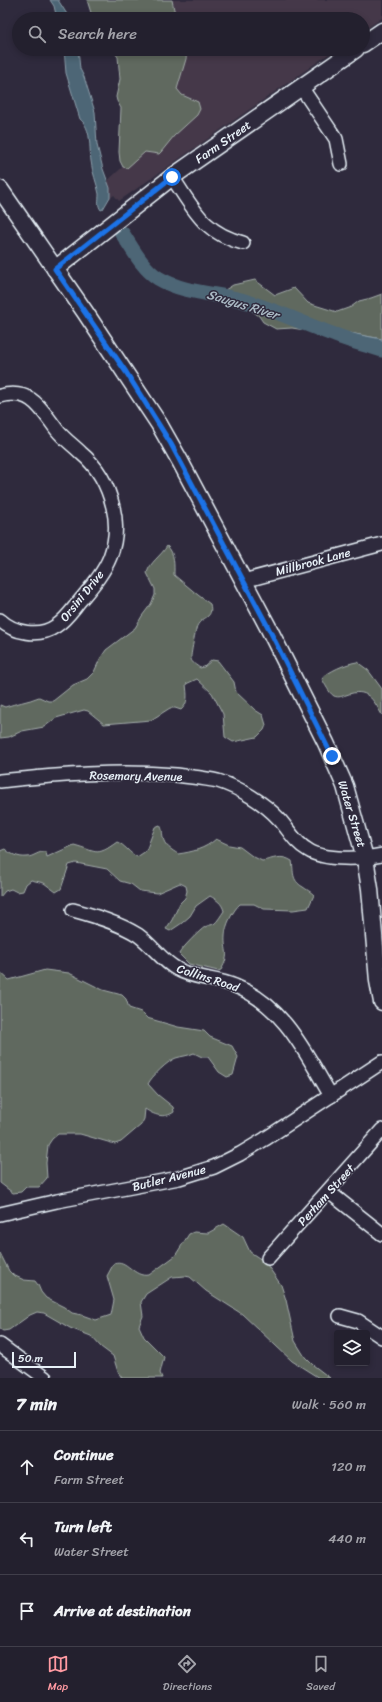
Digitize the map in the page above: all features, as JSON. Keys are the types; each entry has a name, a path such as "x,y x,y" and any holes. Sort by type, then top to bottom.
{"main road":[{"path":"370,39 382,31"},
{"name":"Farm Street","path":"55,269 172,177 346,56"},
{"name":"Water Street","path":"0,189 147,405 180,461 243,580 332,756 348,797 365,858 377,924 381,995"}],"street":[{"path":"301,87 336,139 341,164"},
{"path":"172,177 198,215 210,228 228,240 243,243"},
{"name":"Orsini Drive","path":"0,396 17,394 32,400 44,412 61,435 89,459 106,486 113,506 116,527 112,552 106,566 94,584 57,625 43,631 26,633 13,630 0,620"},
{"name":"Millbrook Lane","path":"243,580 382,544"},
{"name":"Rosemary Avenue","path":"0,781 114,773 152,773 206,779 231,786 254,798 271,812 296,840 309,851 324,856 365,858 382,855"},
{"name":"Collins Road","path":"73,910 105,920 138,935 163,959 178,970 236,986 258,998 276,1012 293,1032 331,1096"},
{"name":"Butler Avenue","path":"0,1214 57,1201 179,1178 226,1162 382,1062"},
{"name":"Perham Street","path":"268,1258 329,1192 382,1130"},
{"path":"329,1192 382,1234"},
{"path":"340,1316 358,1321 382,1337"},
{"path":"0,1345 45,1378"}],"shaded area":[{"path":"87,0 172,0 175,12 91,12"},
{"path":"130,0 382,0 382,18 370,26 370,12 129,12"},
{"path":"117,56 186,56 177,89 182,95 198,102 200,109 197,115 174,136 159,154 145,152 127,168 123,167 120,161 119,152 121,108 116,97 120,79"},
{"path":"154,56 326,56 119,201 114,195 109,199 106,182 160,133"},
{"path":"255,280 275,295 294,288 308,303 337,312 351,307 359,301 382,294 382,339 328,329 311,331 292,328 276,329 263,322 259,316 225,290 233,285"},
{"path":"167,546 173,556 174,575 210,604 211,609 209,615 199,623 194,637 191,657 194,664 200,668 204,667 212,660 218,661 234,682 236,692 255,710 263,715 266,725 264,730 257,737 233,742 225,737 223,714 212,693 197,679 186,684 186,702 181,710 170,708 151,720 104,724 88,711 84,710 56,718 44,727 22,731 9,737 0,738 0,705 5,707 39,697 48,701 53,701 73,685 87,679 94,672 106,650 135,628 151,604 155,595 155,589 147,573 148,569"},
{"path":"357,662 368,670 382,689 382,715 376,704 368,696 359,692 339,697 334,696 329,691 322,679 324,676 338,668"},
{"path":"160,825 165,843 178,854 198,850 216,839 229,845 240,847 262,861 281,857 292,861 296,882 314,895 308,908 293,910 264,909 254,904 240,904 232,914 226,928 226,960 221,970 218,971 189,964 179,954 199,932 206,926 214,924 217,921 224,911 221,904 217,900 210,896 196,906 190,916 182,923 170,931 166,929 180,903 185,898 187,891 186,886 180,883 157,893 140,891 131,884 120,881 107,869 76,863 69,865 61,889 56,892 44,883 31,880 26,884 23,891 17,892 11,889 5,891 0,897 0,851 5,849 21,857 29,857 41,852 46,852 47,857 74,845 100,852 117,842 137,857 146,851 155,827"},
{"path":"45,970 69,973 103,990 122,995 126,999 129,1008 141,1012 147,1018 178,1027 204,1031 210,1037 232,1046 238,1057 233,1075 227,1077 219,1072 208,1057 202,1057 194,1053 173,1059 156,1073 148,1084 158,1095 173,1107 174,1112 163,1116 145,1109 144,1119 141,1125 121,1142 115,1144 80,1134 58,1134 48,1145 46,1163 47,1178 39,1187 26,1187 21,1192 13,1193 0,1183 0,972 9,980"},
{"path":"224,1224 243,1237 250,1252 265,1262 281,1285 286,1300 295,1341 305,1357 330,1378 319,1378 292,1361 242,1314 206,1291 190,1277 185,1276 172,1277 146,1294 141,1302 143,1316 139,1326 144,1337 164,1357 160,1373 162,1378 122,1378 118,1372 113,1356 101,1347 91,1336 70,1328 44,1313 37,1312 30,1315 9,1330 3,1331 0,1329 0,1253 9,1271 13,1275 24,1280 35,1281 46,1298 72,1313 96,1320 111,1315 114,1300 107,1276 114,1263 123,1263 139,1274 149,1275 175,1256 189,1234 194,1232 208,1233"}],"water":[{"path":"50,0 58,0 66,12 55,12"},
{"path":"65,56 79,56 80,69 95,112 97,145 103,169 110,188 110,197 101,210 92,165 88,133 84,123 80,119 66,73"},
{"path":"328,329 382,339 382,346 329,330 311,331"}],"waterway":[{"name":"Saugus River","path":"122,233 147,269 158,278 168,283 188,290 241,300 277,312 341,337 382,350"}],"route":[{"path":"172,177 55,269 126,372 171,444 268,627 332,756"}]}
